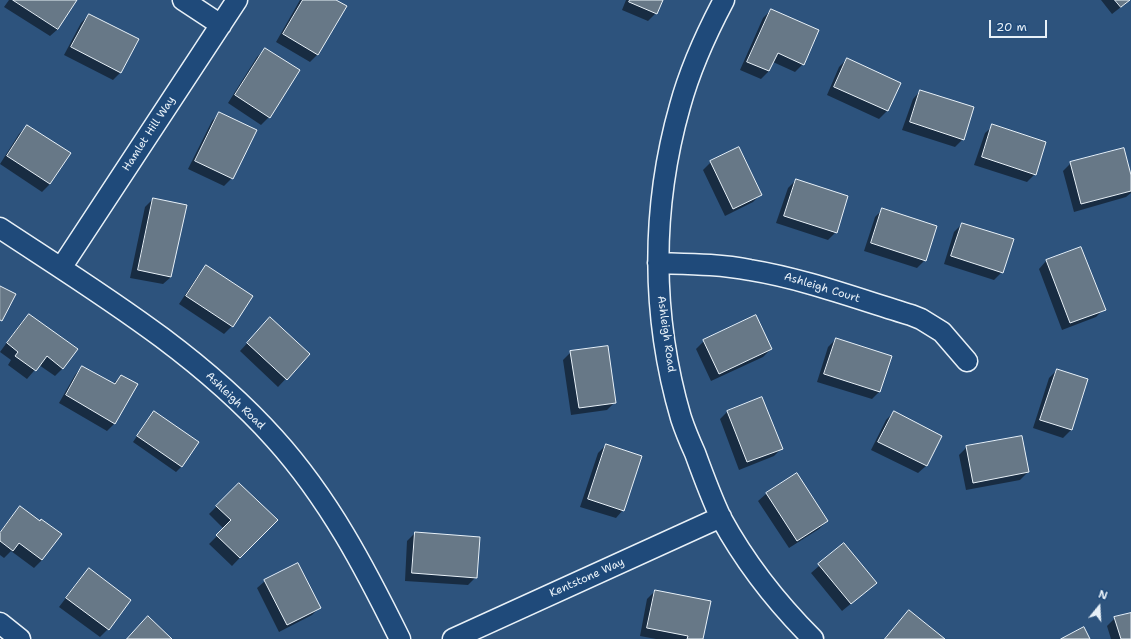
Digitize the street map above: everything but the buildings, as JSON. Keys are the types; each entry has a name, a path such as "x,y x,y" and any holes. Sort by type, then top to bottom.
{"street":[{"path":"183,0 221,25"},
{"name":"Hamlet Hill Way","path":"61,268 237,0"},
{"name":"Ashleigh Road","path":"724,0 710,27 694,65 680,105 671,141 663,186 659,222 658,263 661,315 666,355 682,418 704,479 721,517 736,543 760,577 797,623 814,639"},
{"name":"Ashleigh Road","path":"0,228 135,317 182,352 229,393 275,440 308,480 350,543 400,639"},
{"name":"Ashleigh Court","path":"658,263 714,265 763,272 789,278 921,319 942,332 967,361"},
{"name":"Kentstone Way","path":"453,639 721,517"},
{"path":"0,623 20,639"}]}
